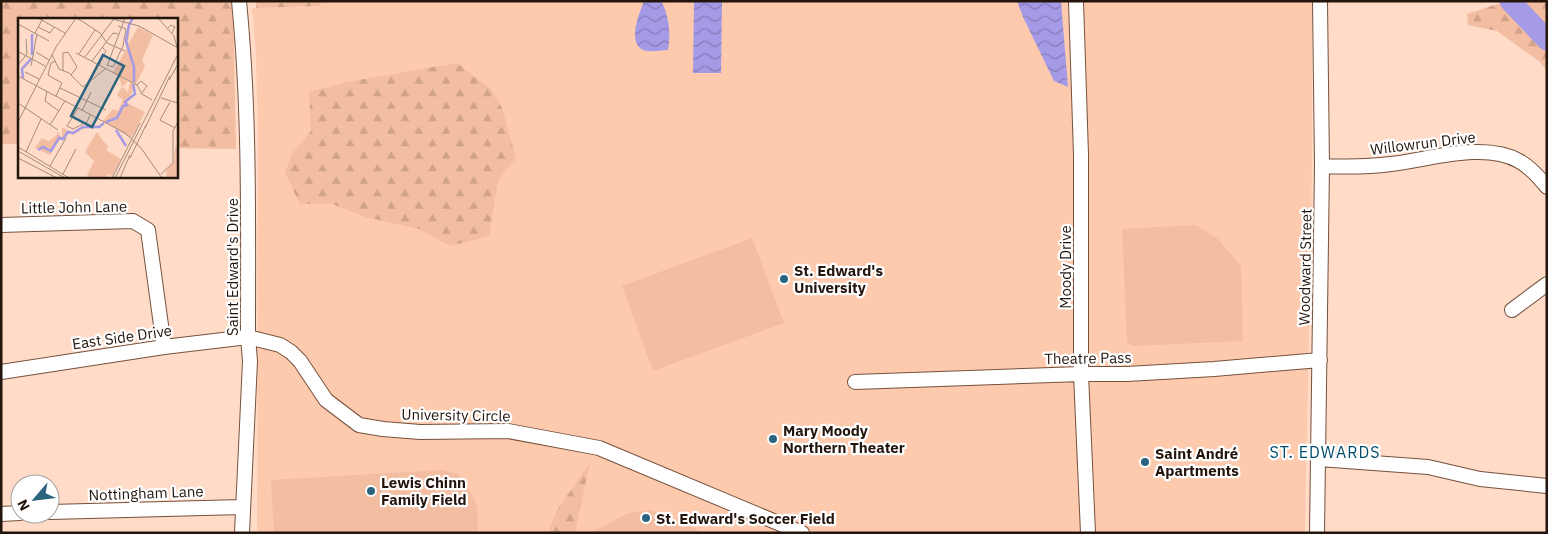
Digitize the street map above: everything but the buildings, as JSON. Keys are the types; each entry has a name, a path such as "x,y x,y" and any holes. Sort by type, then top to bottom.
{"street":[{"name":"Saint Edward's Drive","path":"240,1 244,43 247,128 248,337 250,361 242,533"},
{"name":"Moody Drive","path":"1076,1 1081,155 1081,374 1088,533"},
{"name":"Woodward Street","path":"1317,533 1322,166 1320,1"},
{"name":"Willowrun Drive","path":"1322,166 1362,168 1480,152 1506,155 1519,161 1539,177 1547,187"},
{"name":"Little John Lane","path":"1,225 133,221 148,230 164,347"},
{"path":"1512,310 1547,284"},
{"name":"East Side Drive","path":"1,372 164,347 248,337"},
{"name":"University Circle","path":"248,337 280,345 291,352 300,361 326,400 358,425 420,432 508,431 599,448 802,533"},
{"name":"Theatre Pass","path":"856,382 1127,374 1320,360"},
{"path":"1319,459 1428,467 1488,480 1547,486"},
{"name":"Nottingham Lane","path":"60,512 242,507"}],"shaded area":[{"name":"St. Edward's University","path":"324,1 1312,1 1312,170 1305,533 257,533 258,137 256,56 252,8 319,6"}],"green space":[{"path":"1,1 233,1 236,149 178,148 178,18 18,18 18,144 1,144"},
{"path":"256,1 324,1 319,6 256,8"},
{"path":"1507,1 1544,1 1547,5 1547,71 1540,62 1497,31 1468,25 1467,14"},
{"path":"457,63 491,89 502,108 516,158 498,180 489,236 450,246 419,229 365,217 332,204 300,204 285,173 292,154 311,131 309,92 347,82"},
{"path":"1196,225 1218,239 1241,266 1243,341 1132,346 1127,342 1122,229"},
{"path":"752,238 784,323 653,371 622,286"},
{"path":"590,462 575,533 548,533 556,512"},
{"name":"Lewis Chinn Family Field","path":"442,470 458,474 472,495 478,514 477,533 274,533 271,480"},
{"name":"St. Edward's Soccer Field","path":"651,510 688,524 702,533 591,533 628,513"}],"water":[{"path":"644,1 661,1 664,6 669,25 668,50 647,51 640,48 637,43 635,29"},
{"path":"694,1 722,1 721,73 693,73"},
{"path":"1017,1 1061,1 1068,87 1054,81"}],"waterway":[{"path":"1510,1 1547,40"}],"place":[{"name":"St. Edward's University","path":"784,279"},
{"name":"Mary Moody Northern Theater","path":"773,439"},
{"name":"Saint André Apartments","path":"1145,462"},
{"name":"Lewis Chinn Family Field","path":"371,491"},
{"name":"St. Edward's Soccer Field","path":"646,518"}],"district":[{"name":"ST. EDWARDS","path":"1325,452"}]}
